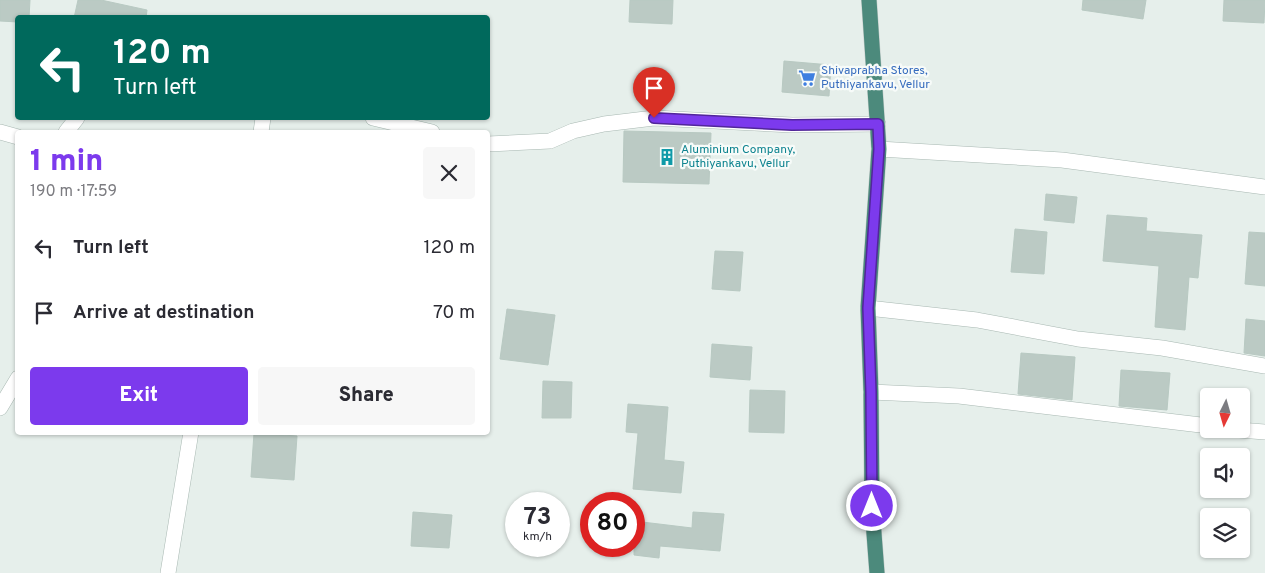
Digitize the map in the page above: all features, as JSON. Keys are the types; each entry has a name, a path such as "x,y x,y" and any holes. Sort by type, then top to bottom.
{"highway":[{"path":"869,0 879,149 868,308 872,506 877,573"}],"street":[{"path":"490,144 550,141 573,131 604,124 654,118 792,125 878,124"},
{"path":"68,130 75,120"},
{"path":"381,120 424,130"},
{"path":"0,132 15,136"},
{"path":"879,149 1062,160 1265,187"},
{"path":"868,308 976,320 1078,339 1162,348 1265,366"},
{"path":"0,408 15,383"},
{"path":"871,392 959,396 1200,425"},
{"path":"1250,431 1265,432"},
{"path":"168,573 191,435"}],"building":[{"path":"0,0 30,0 29,15 15,15 15,22 0,21"},
{"path":"78,0 101,0 147,10 146,15 75,15"},
{"path":"630,0 673,0 672,24 629,22"},
{"path":"1083,0 1146,0 1143,19 1082,10"},
{"path":"1224,0 1265,0 1264,23 1223,21"},
{"name":"Shivaprabha Stores, Puthiyankavu, Vellur","path":"784,61 831,65 829,96 782,92"},
{"name":"Aluminium Company, Puthiyankavu, Vellur","path":"624,131 711,133 709,184 623,182"},
{"path":"1046,194 1077,197 1074,223 1044,220"},
{"path":"1107,215 1147,218 1146,231 1202,235 1198,278 1189,277 1185,330 1155,327 1159,266 1103,261"},
{"path":"1015,229 1047,232 1044,274 1011,272"},
{"path":"1249,232 1265,233 1265,286 1245,284"},
{"path":"715,251 743,252 740,291 712,289"},
{"path":"507,309 555,315 548,365 500,359"},
{"path":"1246,319 1265,321 1265,356 1244,353"},
{"path":"712,344 752,347 750,380 710,377"},
{"path":"1021,353 1075,357 1072,400 1018,394"},
{"path":"1121,370 1170,373 1167,410 1119,406"},
{"path":"543,381 572,382 571,418 542,418"},
{"path":"750,390 785,391 784,433 749,432"},
{"path":"628,404 668,407 664,460 684,462 681,493 633,489 638,433 626,432"},
{"path":"254,435 297,436 294,480 251,477"},
{"path":"413,512 452,515 449,548 411,546"},
{"path":"693,512 724,514 720,551 660,546 659,558 645,556 645,522 692,528"}],"place":[{"name":"Shivaprabha Stores, Puthiyankavu, Vellur","path":"807,78"},
{"name":"Aluminium Company, Puthiyankavu, Vellur","path":"667,157"}],"route":[{"path":"654,118 792,125 878,124 879,149 868,308 872,506"}]}
